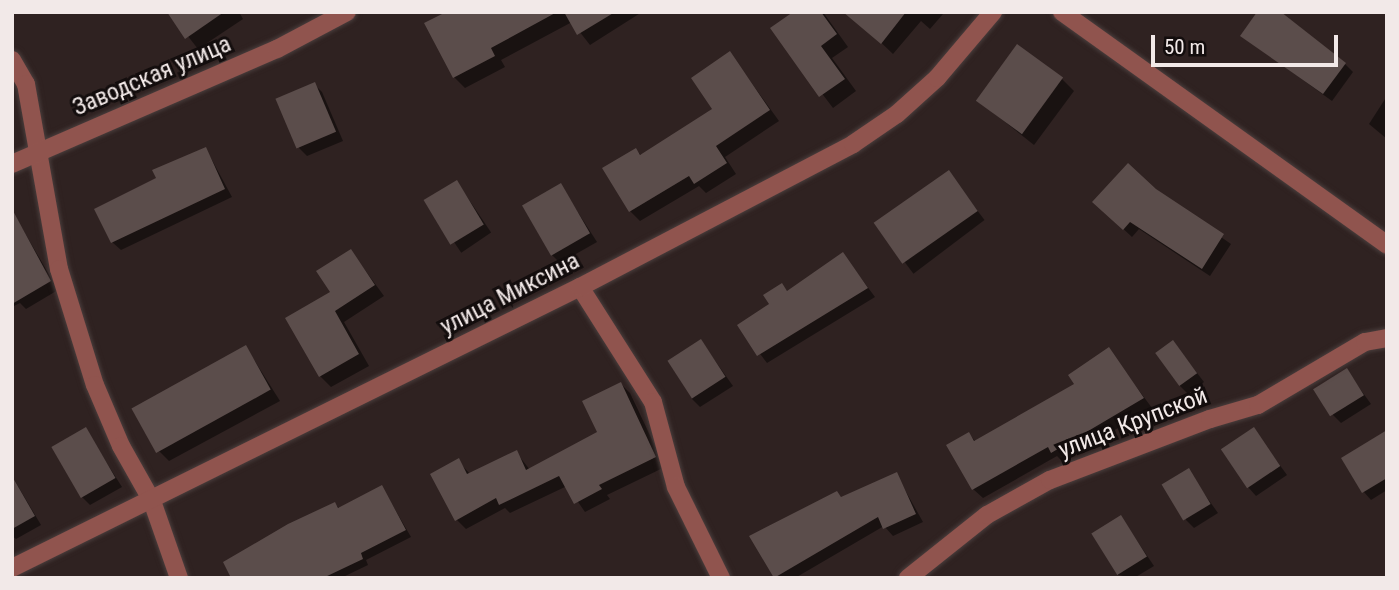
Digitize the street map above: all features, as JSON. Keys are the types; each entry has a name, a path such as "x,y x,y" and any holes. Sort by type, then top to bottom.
{"street":[{"name":"Заводская улица","path":"12,164 276,50 347,12"},
{"name":"улица Миксина","path":"12,568 580,287 853,144 897,114 937,78 993,12"},
{"path":"1062,12 1387,245"},
{"path":"12,60 26,84 34,153 59,269 95,385 152,501 179,578"},
{"path":"580,287 653,402 676,488 721,578"},
{"name":"улица Крупской","path":"908,578 987,515 1050,480 1210,419 1258,405 1365,342 1387,338"}],"building":[{"path":"167,12 224,12 185,39"},
{"path":"446,12 557,12 491,48 495,56 453,78 424,23"},
{"path":"564,12 615,12 577,35"},
{"path":"793,12 821,12 837,34 821,46 845,79 819,97 770,28"},
{"path":"843,12 906,12 881,44"},
{"path":"1257,12 1281,12 1346,63 1323,94 1240,36"},
{"path":"1017,44 1063,78 1022,134 976,101"},
{"path":"730,51 770,110 716,146 727,163 694,184 689,176 629,212 602,168 636,148 640,155 712,109 691,78"},
{"path":"315,82 336,132 297,149 275,99"},
{"path":"206,147 225,189 111,243 94,209 156,178 152,170"},
{"path":"1128,163 1156,189 1224,234 1202,269 1130,222 1123,230 1092,202"},
{"path":"949,170 978,211 902,264 874,223"},
{"path":"457,180 484,225 450,245 424,200"},
{"path":"561,183 590,233 551,256 522,206"},
{"path":"12,209 51,281 12,304"},
{"path":"351,249 375,285 335,311 359,354 319,377 285,318 330,292 316,271"},
{"path":"843,252 868,288 757,356 737,325 769,304 763,295 782,283 787,291"},
{"path":"701,339 726,377 692,399 667,361"},
{"path":"1173,340 1197,373 1179,386 1155,353"},
{"path":"246,345 271,390 156,453 131,409"},
{"path":"1109,347 1144,398 1051,453 1048,447 972,490 946,445 969,432 974,441 1074,384 1068,375"},
{"path":"1347,368 1364,395 1330,416 1313,389"},
{"path":"621,382 656,457 599,485 602,489 574,504 559,476 499,505 496,498 455,521 430,474 459,458 467,474 517,450 526,470 597,432 582,401"},
{"path":"86,427 116,478 81,498 51,447"},
{"path":"1254,427 1280,466 1247,488 1221,449"},
{"path":"1387,430 1387,478 1362,493 1341,458"},
{"path":"1189,468 1211,504 1183,520 1162,484"},
{"path":"897,472 916,514 883,529 878,517 774,578 749,536 837,491 841,497"},
{"path":"12,476 35,516 12,529"},
{"path":"382,485 406,530 361,553 363,559 323,578 231,578 223,562 288,524 335,502 338,508"},
{"path":"1121,515 1147,557 1117,575 1091,534"}]}
